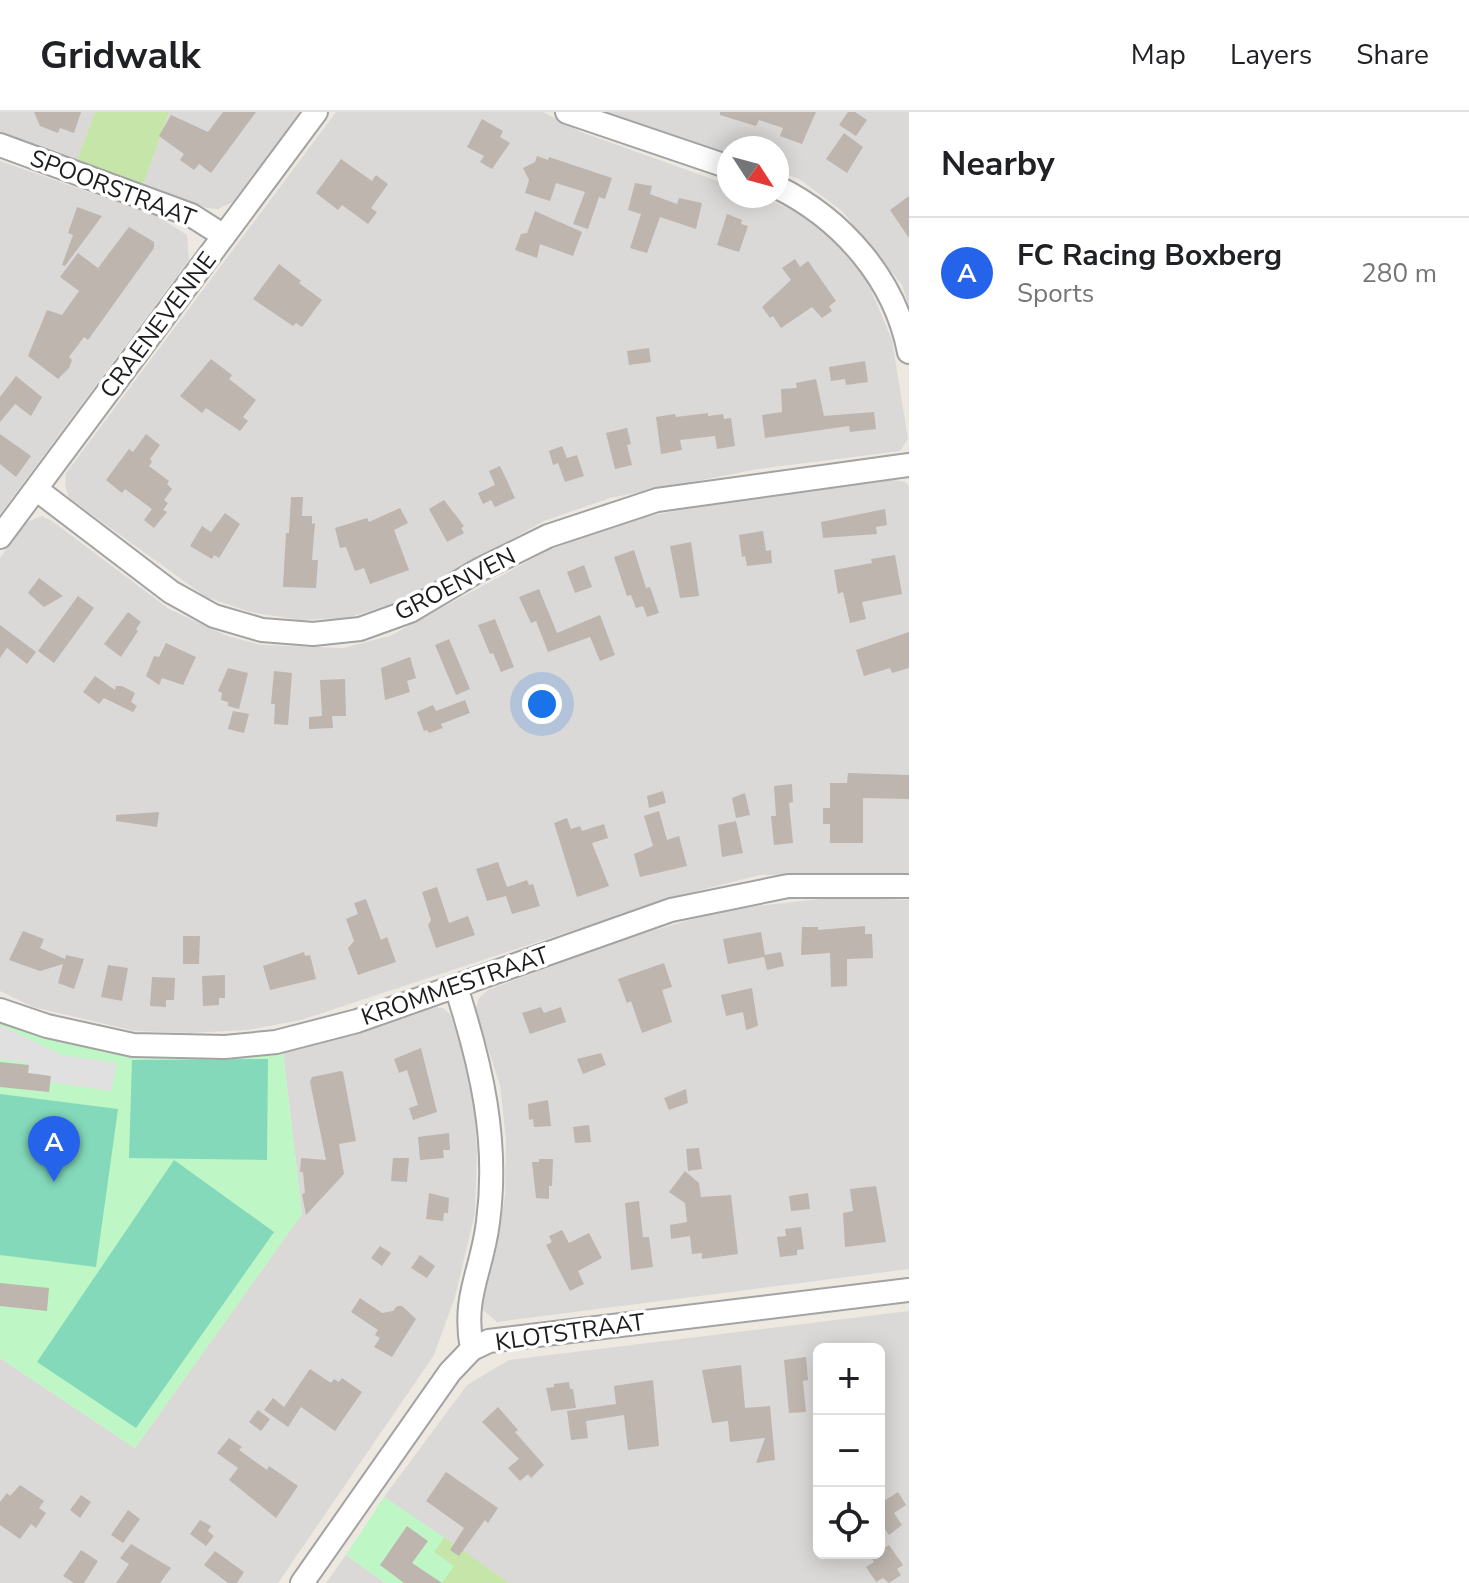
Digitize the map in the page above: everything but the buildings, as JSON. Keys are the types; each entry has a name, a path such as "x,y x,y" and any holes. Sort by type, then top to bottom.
{"street":[{"name":"CRAENEVENNE","path":"0,537 316,112"},
{"path":"567,112 717,163"},
{"name":"SPOORSTRAAT","path":"0,145 191,215 224,236"},
{"path":"789,193 835,225 864,255 899,320 909,352"},
{"name":"GROENVEN","path":"36,489 171,592 214,616 262,630 313,634 360,629 410,611 479,570 548,536 631,507 657,500 909,465"},
{"name":"KROMMESTRAAT","path":"0,1010 47,1026 133,1045 225,1047 276,1042 357,1021 671,910 788,886 909,886"},
{"path":"456,987 481,1071 491,1128 488,1225 469,1301 467,1323 472,1349"},
{"name":"KLOTSTRAAT","path":"302,1583 450,1372 472,1349 489,1341 909,1290"}],"shaded area":[{"path":"0,112 95,112 77,160 0,132"},
{"path":"169,112 300,112 233,202 218,209 207,208 143,185"},
{"path":"336,112 543,112 581,132 717,181 717,208 788,208 803,215 837,242 866,278 892,340 908,439 900,451 758,469 610,498 544,521 399,602 347,618 300,620 250,612 206,597 69,498 65,485 66,473"},
{"path":"607,112 909,112 909,307 902,285 842,211 799,179 789,175 789,136 717,136 717,150"},
{"path":"0,161 157,216 187,235 189,260 0,514"},
{"path":"894,480 909,486 909,873 760,875 677,896 301,1020 248,1030 190,1033 135,1031 33,1007 0,991 0,558 27,522 42,516 52,521 169,609 227,636 261,645 343,648 390,636 547,551 640,518 711,504"},
{"path":"838,897 909,900 909,1269 497,1322 482,1309 479,1299 496,1248 505,1196 506,1141 500,1085 475,1010 479,998 488,990 627,938 693,919 739,908"},
{"path":"434,1007 443,1008 450,1014 472,1081 477,1152 475,1213 455,1297 434,1355 278,1583 0,1583 0,1358 135,1448 302,1214 283,1052 356,1034"},
{"path":"0,1025 62,1055 117,1063 111,1091 28,1079 29,1063 0,1059"},
{"path":"909,1311 909,1583 509,1583 384,1497 467,1385 509,1360"},
{"path":"346,1555 385,1583 326,1583"}],"green space":[{"path":"95,112 169,112 143,185 77,160"},
{"path":"0,1021 64,1042 136,1056 192,1059 283,1052 302,1214 135,1448 0,1358"},
{"path":"268,1059 267,1160 129,1158 132,1060"},
{"path":"0,1094 118,1109 96,1267 0,1255"},
{"path":"174,1160 274,1232 136,1428 37,1362"},
{"path":"384,1497 444,1537 434,1552 454,1566 442,1583 385,1583 346,1555"},
{"path":"444,1537 509,1583 442,1583 434,1552"}],"place":[{"name":"FC Racing Boxberg","path":"54,1182"}]}
